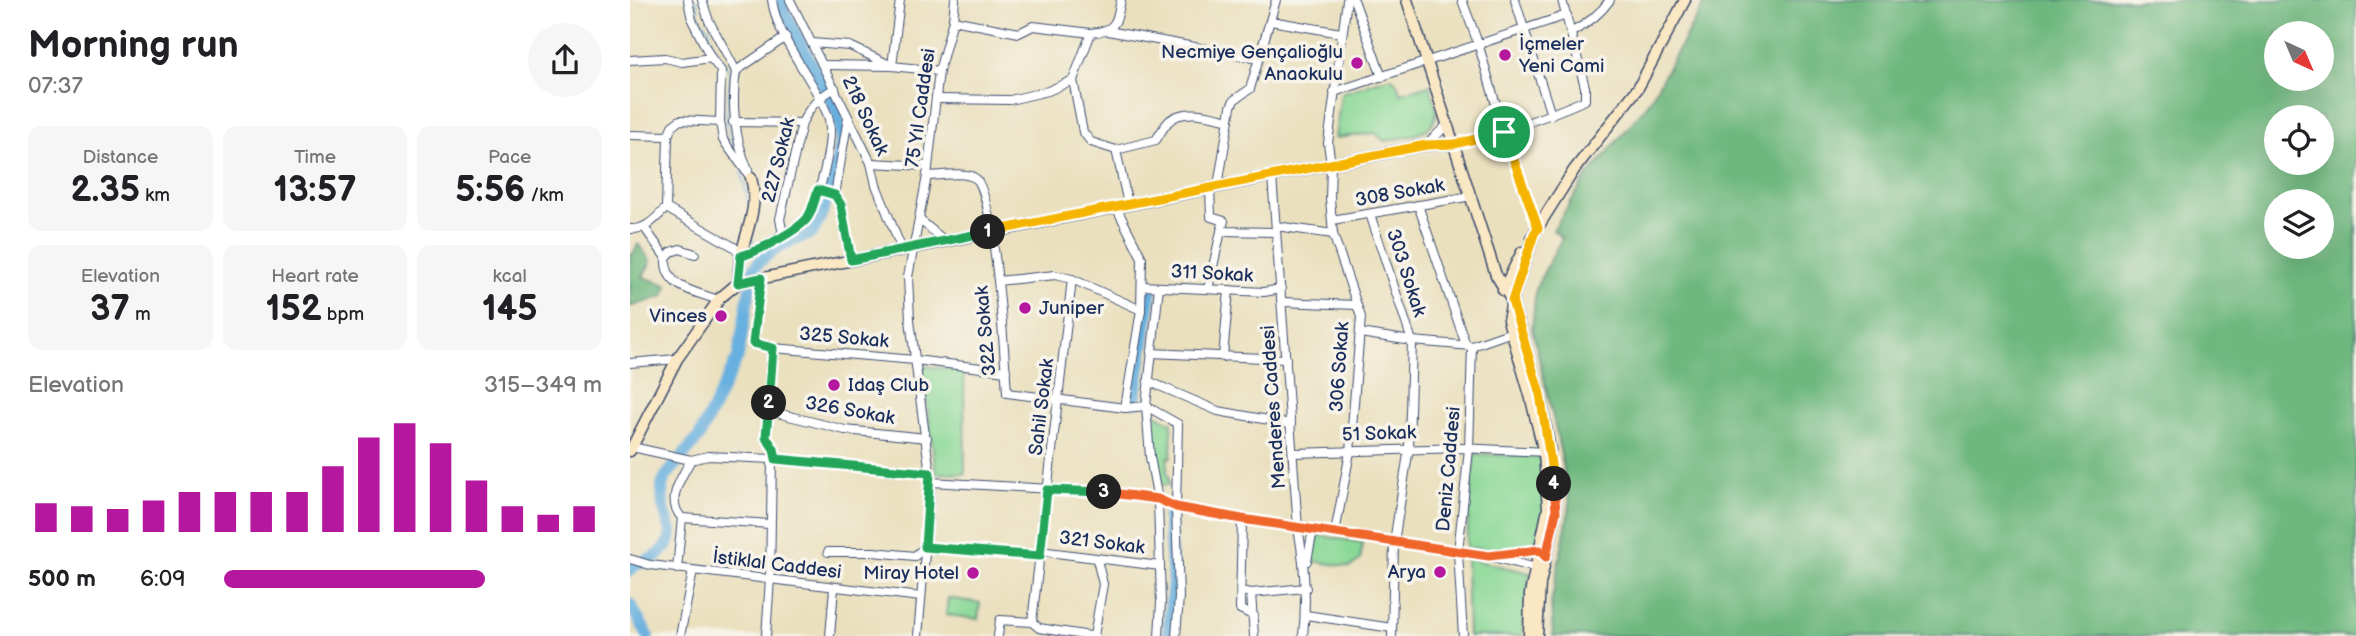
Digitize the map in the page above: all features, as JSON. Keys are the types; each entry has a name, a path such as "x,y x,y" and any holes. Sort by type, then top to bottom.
{"street":[{"path":"688,0 692,20 711,58 721,71 720,122 723,140 751,178"},
{"path":"702,0 709,21 736,71 733,122 755,191 753,211 741,256 740,282"},
{"path":"741,256 753,254 783,234 801,226 810,215 831,135 830,119 786,37 772,0"},
{"name":"218 Sokak","path":"790,0 871,163 876,185 902,250"},
{"path":"892,66 900,0"},
{"name":"75 Yıl Caddesi","path":"918,636 931,477 915,360 908,277 927,176 939,71 953,20 955,0"},
{"path":"1108,31 1116,23 1121,0"},
{"name":"306 Sokak","path":"1335,533 1350,452 1360,333 1360,317 1333,234 1328,143 1347,0"},
{"path":"1354,0 1382,77"},
{"path":"1407,0 1503,290 1512,301 1540,394 1547,452 1548,509 1541,561 1537,636"},
{"path":"1462,0 1478,43 1536,231 1508,320 1547,452"},
{"path":"1515,0 1551,116"},
{"path":"1541,561 1458,552 1242,519 1176,507 1158,499 1102,492 1047,490 774,459 708,456 691,460 632,443 677,359 720,298 740,282 1426,145 1451,134 1504,132 1551,116 1585,100 1586,87 1562,0"},
{"path":"1572,32 1586,25 1610,0"},
{"path":"1503,290 1574,170 1638,88 1685,0"},
{"path":"1208,289 1224,221 1211,217 1214,187 1229,120 1234,100 1250,89 1271,20 1273,1"},
{"path":"1334,92 1567,15"},
{"path":"953,20 1019,33 1033,26 1091,33 1108,31 1259,59"},
{"path":"1271,20 1341,33"},
{"path":"1091,33 1073,80 1083,132 1091,142 1116,150 1156,140 1169,121 1184,115 1199,114 1229,120"},
{"path":"736,71 786,37"},
{"path":"812,43 850,46 892,66"},
{"path":"630,60 665,58 682,62 711,58"},
{"path":"823,65 892,66 939,71"},
{"path":"936,99 1010,100 1048,91 1073,80"},
{"path":"819,97 835,88"},
{"name":"227 Sokak","path":"783,234 780,219 802,123 819,97"},
{"path":"848,118 835,195 841,205 851,260"},
{"path":"630,229 644,227 666,208 668,136 672,126 680,120 720,122"},
{"path":"733,122 802,123"},
{"path":"1426,145 1451,134"},
{"path":"630,135 668,136"},
{"path":"1116,150 1128,204"},
{"path":"871,163 928,166"},
{"path":"927,176 976,178 982,186 992,231"},
{"name":"Menderes Caddesi","path":"1272,176 1298,528 1305,569 1306,615 1303,636"},
{"path":"818,190 835,195"},
{"name":"308 Sokak","path":"1332,220 1472,196"},
{"name":"Deniz Caddesi","path":"1418,205 1469,345 1469,449 1458,552 1463,636"},
{"path":"1116,207 1142,258 1141,310 1125,408"},
{"path":"666,208 734,247 741,256"},
{"name":"303 Sokak","path":"1370,215 1412,341"},
{"path":"920,220 945,241"},
{"path":"644,227 666,258 667,274 677,285 715,299"},
{"path":"1221,231 1276,229 1333,234"},
{"name":"322 Sokak","path":"992,231 1007,393 1125,408 1146,406"},
{"path":"666,258 680,248 695,254"},
{"path":"998,281 1055,275 1072,279 1141,310"},
{"name":"325 Sokak","path":"761,278 753,343 773,348 1006,371"},
{"name":"Sahil Sokak","path":"1032,622 1072,279"},
{"name":"311 Sokak","path":"1143,286 1264,292 1273,297 1356,305"},
{"path":"1159,287 1146,406 1150,457 1158,499 1160,566 1170,596 1176,636"},
{"path":"1223,356 1229,290"},
{"path":"1360,333 1412,341 1469,345 1512,332"},
{"path":"1306,615 1392,632 1394,542 1409,448 1412,341"},
{"path":"765,636 774,459 774,449 766,437 773,348"},
{"path":"1151,353 1286,359"},
{"path":"630,363 677,359"},
{"path":"1148,381 1218,411 1292,424"},
{"path":"1146,406 1178,424 1170,596 1159,636"},
{"name":"326 Sokak","path":"769,411 845,430 927,438"},
{"name":"51 Sokak","path":"1294,453 1409,448 1547,452"},
{"path":"691,460 677,485 674,500 676,511 682,517 770,524"},
{"path":"677,569 682,517"},
{"path":"1242,519 1240,609 1254,616"},
{"path":"1305,569 1313,530"},
{"name":"321 Sokak","path":"828,552 915,556 925,547 1040,553 1160,566"},
{"path":"1489,556 1541,561"},
{"name":"İstiklal Caddesi","path":"630,559 677,569 921,597"},
{"path":"998,636 1000,620 1032,622 1039,628 1092,636 1103,584 1097,560"},
{"path":"1529,636 1530,594 1541,561"},
{"path":"680,636 693,570"},
{"path":"830,636 834,588"},
{"path":"1240,590 1251,593 1306,588"},
{"path":"1251,593 1254,636"}],"green space":[{"path":"1706,0 2356,0 2356,636 1553,636 1551,603 1570,505 1558,439 1532,329 1536,287 1562,238 1553,230 1586,178 1648,104"},
{"path":"1392,78 1397,83 1400,93 1430,85 1436,108 1436,117 1432,124 1418,134 1384,141 1375,133 1335,138 1341,93"},
{"path":"638,244 651,261 643,277 667,285 664,296 630,307 630,254 633,254"},
{"path":"922,366 964,370 965,474 936,473"},
{"path":"1150,411 1172,423 1171,457 1168,457 1167,475 1169,485 1160,485 1155,449 1152,449 1154,443"},
{"path":"1474,454 1540,457 1545,506 1535,546 1500,550 1466,548"},
{"path":"1318,535 1363,543 1360,560 1350,567 1312,561"},
{"path":"1466,558 1530,573 1522,636 1468,636"},
{"path":"948,598 980,603 978,619 946,615"}],"waterway":[{"path":"696,0 700,20 709,28 711,42 731,74 726,124 735,151"},
{"path":"630,571 632,567 657,556 670,539 671,531 663,506 662,485 666,476 699,437 738,357 753,270 772,252 812,233 821,217 841,145 838,115 784,11 781,0"},
{"path":"742,172 748,201"},
{"path":"752,234 753,247"},
{"path":"754,259 755,267"},
{"path":"1135,402 1151,292"},
{"path":"1168,517 1173,581 1168,636"},
{"path":"630,604 648,636"}],"place":[{"name":"İçmeler Yeni Cami","path":"1505,55"},
{"name":"Necmiye Gençalioğlu Anaokulu","path":"1357,63"},
{"name":"Juniper","path":"1025,308"},
{"name":"Vinces","path":"721,316"},
{"name":"Idaş Club","path":"834,385"},
{"name":"Arya","path":"1440,572"},
{"name":"Miray Hotel","path":"973,573"}],"route":[{"path":"1504,132 1538,228 1512,301 1540,394 1553,467 1556,512 1546,557 1539,550 1489,556 1242,519 1176,507 1158,499 1102,492 1047,490 1040,556 925,547 930,473 776,459 774,449 766,437 773,348 753,343 761,278 738,283 741,256 753,254 769,246 783,234 801,226 810,215 818,190 835,195 841,205 851,260 1426,145 1455,144 1504,132"}]}
